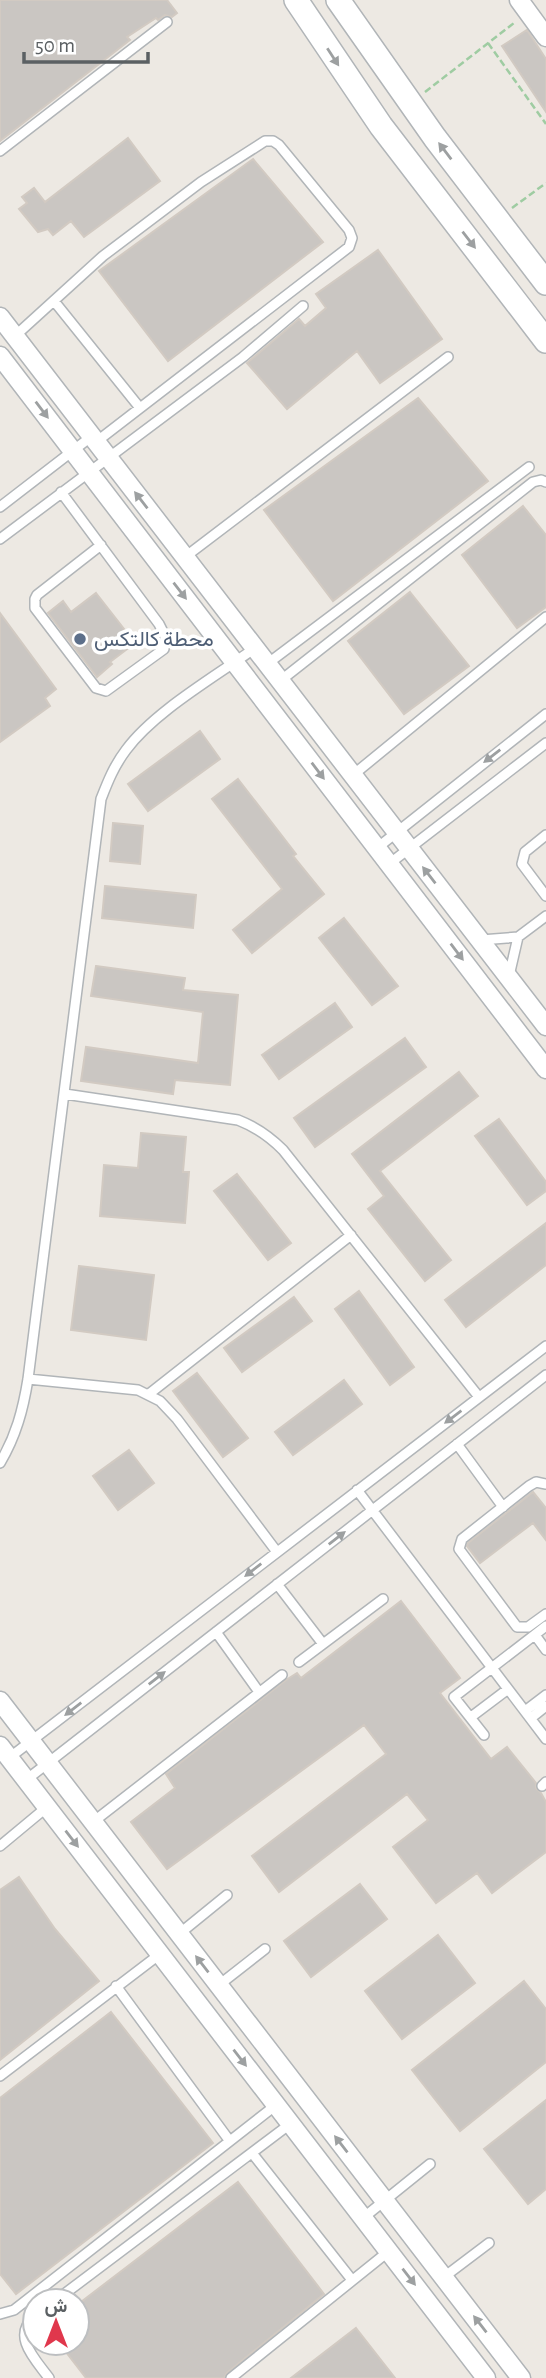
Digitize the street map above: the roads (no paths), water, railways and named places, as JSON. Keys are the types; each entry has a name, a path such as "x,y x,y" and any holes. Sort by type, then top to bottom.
{"street":[{"path":"296,0 373,116 546,341"},
{"path":"338,0 410,104 546,283"},
{"path":"523,6 546,37"},
{"path":"0,317 546,1026"},
{"path":"0,356 546,1069"},
{"path":"0,1701 521,2378"},
{"path":"5,1752 486,2378"}],"lane":[{"path":"0,151 167,22"},
{"path":"0,507 73,451 140,408 349,247 352,238 349,230 279,145 265,141 201,182 103,256 15,336"},
{"path":"54,301 140,408"},
{"path":"0,539 243,357 303,306"},
{"path":"185,557 448,357"},
{"path":"267,664 530,467"},
{"path":"280,681 533,482 546,482"},
{"path":"61,492 101,545 159,624 165,636 164,649 106,691 96,688 34,604 37,595 101,545"},
{"path":"353,775 546,617"},
{"path":"0,1463 22,1413 28,1379 100,809 111,772 127,748 158,718 255,648"},
{"path":"377,848 546,714"},
{"path":"389,864 546,743"},
{"path":"546,835 525,852 522,864 546,896"},
{"path":"480,940 518,937 546,916"},
{"path":"509,978 518,937"},
{"path":"65,1094 237,1120 270,1137 479,1397"},
{"path":"149,1394 351,1235"},
{"path":"5,1752 31,1741 546,1346"},
{"path":"26,1780 546,1375"},
{"path":"28,1379 138,1390 160,1401 177,1419 277,1552"},
{"path":"457,1444 503,1507"},
{"path":"546,1484 536,1482 462,1539 459,1549 517,1627 528,1627 546,1614"},
{"path":"357,1490 546,1739"},
{"path":"277,1584 323,1644"},
{"path":"299,1662 383,1599"},
{"path":"484,1735 454,1697 546,1626"},
{"path":"216,1632 259,1692"},
{"path":"534,1635 546,1650"},
{"path":"93,1822 282,1675"},
{"path":"471,1717 508,1689"},
{"path":"528,1715 546,1695"},
{"path":"528,1715 546,1706"},
{"path":"0,1846 47,1807"},
{"path":"179,1934 227,1895"},
{"path":"219,1985 265,1949"},
{"path":"0,2076 160,1954"},
{"path":"116,1986 229,2140"},
{"path":"0,2314 14,2311 276,2105"},
{"path":"74,2287 290,2124"},
{"path":"252,2153 352,2280"},
{"path":"363,2218 430,2164"},
{"path":"443,2277 489,2244"},
{"path":"231,2378 389,2251"},
{"path":"35,2357 49,2378"}],"place":[{"name":"محطة كالتكس","path":"80,639"}]}
